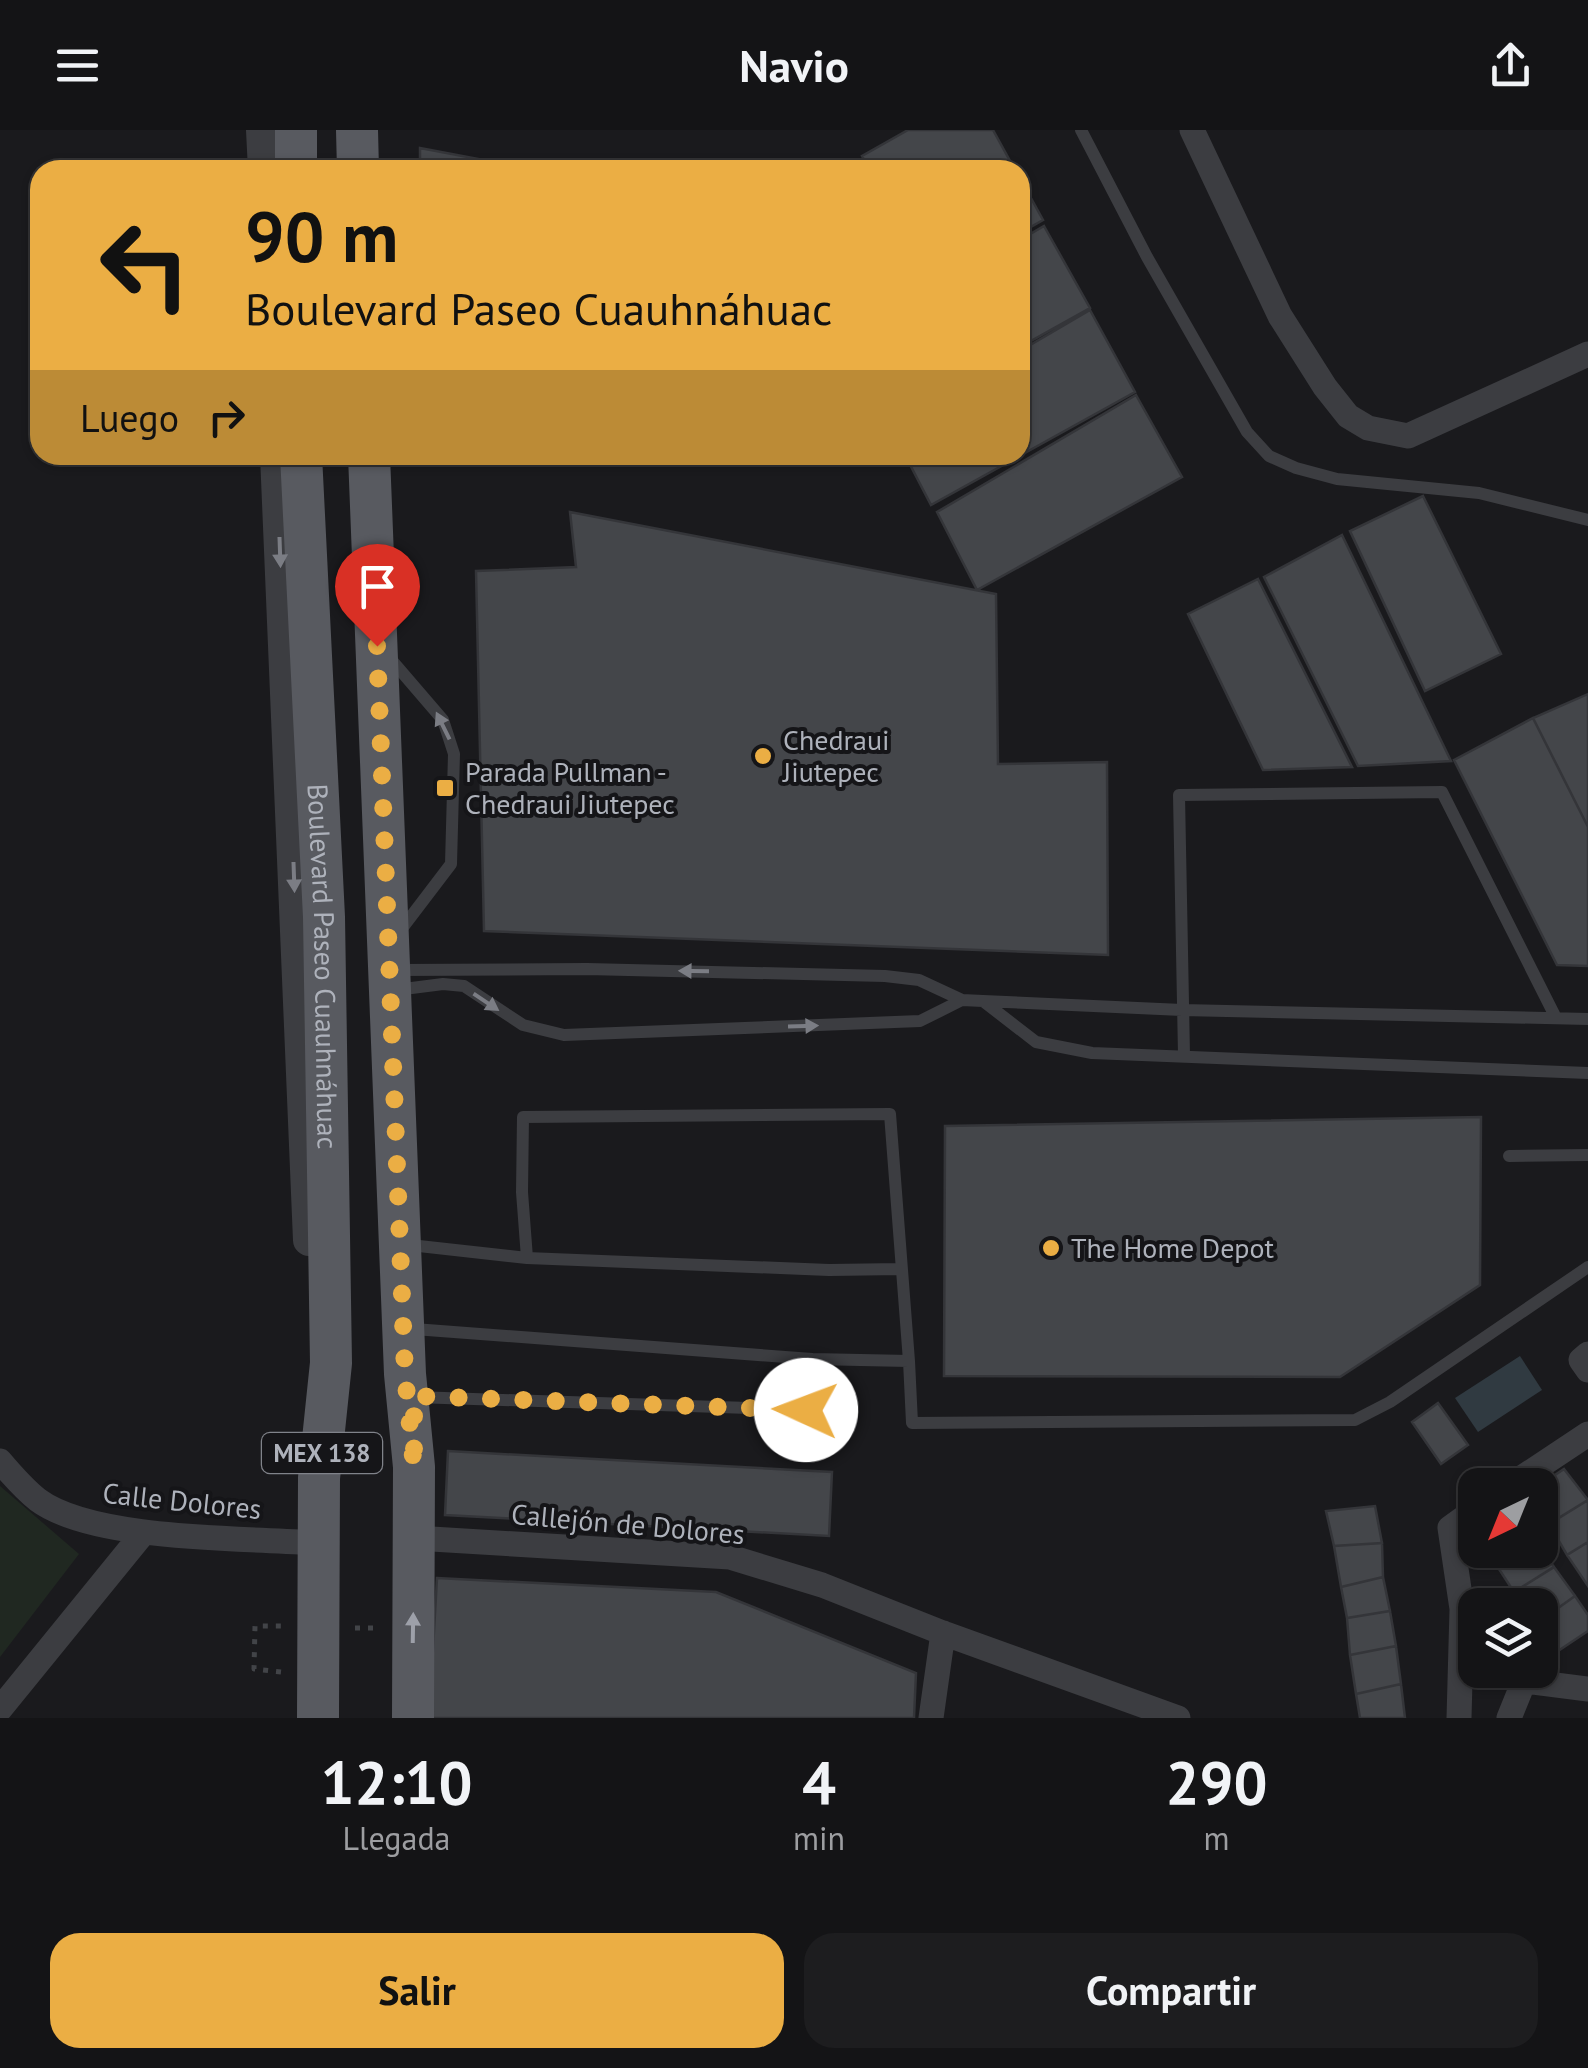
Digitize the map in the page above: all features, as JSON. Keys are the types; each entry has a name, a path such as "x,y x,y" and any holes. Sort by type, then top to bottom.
{"main road":[{"path":"296,130 296,160"},
{"path":"357,130 358,160"},
{"name":"Boulevard Paseo Cuauhnáhuac","path":"302,465 324,918 331,1363 319,1478 318,1718"},
{"name":"MEX 138","path":"370,465 414,1468 413,1718"}],"street":[{"path":"262,130 264,160"},
{"path":"377,130 378,160"},
{"path":"1192,130 1280,316 1325,387 1348,416 1368,428 1408,436 1588,354"},
{"name":"Boulevard Paseo Cuauhnáhuac","path":"276,465 319,1478"},
{"name":"MEX 138","path":"381,465 393,967 414,1329 410,1386"},
{"path":"1588,1354 1581,1360 1588,1370"},
{"path":"1537,1468 1588,1434"},
{"name":"Calle Dolores","path":"0,1461 39,1501 78,1520 144,1532 319,1543"},
{"path":"1458,1522 1450,1528 1458,1565"},
{"path":"0,1708 144,1532"},
{"name":"Callejón de Dolores","path":"415,1538 730,1558 822,1584 943,1633 1178,1718"},
{"path":"931,1718 943,1633"},
{"path":"1558,1683 1588,1689"},
{"path":"1459,1718 1462,1688"},
{"path":"1509,1718 1516,1688"}],"lane":[{"path":"1081,130 1147,257 1247,432 1270,456 1337,479 1478,492 1588,520"},
{"path":"383,650 444,720 454,754 451,864 393,967"},
{"path":"1184,1055 1179,794 1442,792 1556,1018"},
{"path":"393,967 443,984 464,986 523,1025 564,1035 920,1021 962,1000"},
{"path":"393,967 886,976 920,980 962,1000 1182,1010 1588,1019"},
{"path":"983,1001 1036,1042 1092,1053 1588,1073"},
{"path":"527,1258 522,1192 524,1118 890,1114 912,1423 1355,1420 1390,1402 1588,1267"},
{"path":"1509,1156 1588,1156"},
{"path":"410,1245 527,1258 829,1270 901,1269"},
{"path":"414,1329 812,1359 909,1361"},
{"path":"410,1386 806,1410 812,1359"}],"path":[{"path":"254,1668 255,1626"}],"shaded area":[{"path":"1520,1356 1542,1390 1478,1432 1455,1398"},
{"path":"0,1486 79,1554 0,1657"}],"building":[{"path":"908,130 993,130 1010,160 864,160 862,156"},
{"path":"420,148 484,160 420,160"},
{"path":"1030,196 1043,220 1030,227"},
{"path":"1044,226 1090,308 1030,341 1030,234"},
{"path":"1090,310 1135,392 1030,450 1030,345"},
{"path":"1136,395 1182,477 977,590 937,512 1017,465 1030,465 1030,457"},
{"path":"910,465 1003,465 931,505"},
{"path":"1423,496 1501,654 1425,691 1350,531"},
{"path":"570,512 996,594 998,764 1107,762 1108,955 484,931 476,571 576,567"},
{"path":"1342,535 1451,761 1358,766 1264,577"},
{"path":"1258,579 1352,767 1263,770 1188,614"},
{"path":"1588,694 1588,827 1533,718"},
{"path":"1533,718 1588,827 1588,966 1557,965 1454,760"},
{"path":"1481,1117 1480,1285 1340,1377 944,1376 945,1126"},
{"path":"1438,1403 1468,1445 1441,1464 1412,1422"},
{"path":"448,1451 832,1472 829,1536 445,1515"},
{"path":"1564,1469 1588,1500 1558,1518 1558,1473"},
{"path":"1588,1500 1588,1542 1567,1555 1558,1540 1558,1518"},
{"path":"1375,1506 1382,1543 1334,1546 1326,1511"},
{"path":"1588,1542 1588,1586 1567,1555"},
{"path":"1382,1543 1383,1577 1341,1587 1334,1546"},
{"path":"1498,1568 1552,1568 1520,1588 1511,1588"},
{"path":"1555,1568 1575,1596 1558,1608 1558,1588 1520,1588"},
{"path":"1383,1577 1390,1611 1347,1618 1341,1587"},
{"path":"437,1578 716,1592 916,1673 914,1718 429,1718"},
{"path":"1575,1596 1588,1615 1588,1631 1558,1651 1558,1608"},
{"path":"1390,1611 1396,1646 1350,1655 1347,1618"},
{"path":"1396,1646 1401,1684 1356,1694 1350,1655"},
{"path":"1401,1684 1405,1718 1360,1718 1356,1694"}],"place":[{"name":"Chedraui Jiutepec","path":"763,756"},
{"name":"Parada Pullman - Chedraui Jiutepec","path":"445,788"},
{"name":"The Home Depot","path":"1051,1248"}],"route":[{"path":"377,646 405,1374 414,1468 414,1396 806,1410"}]}
